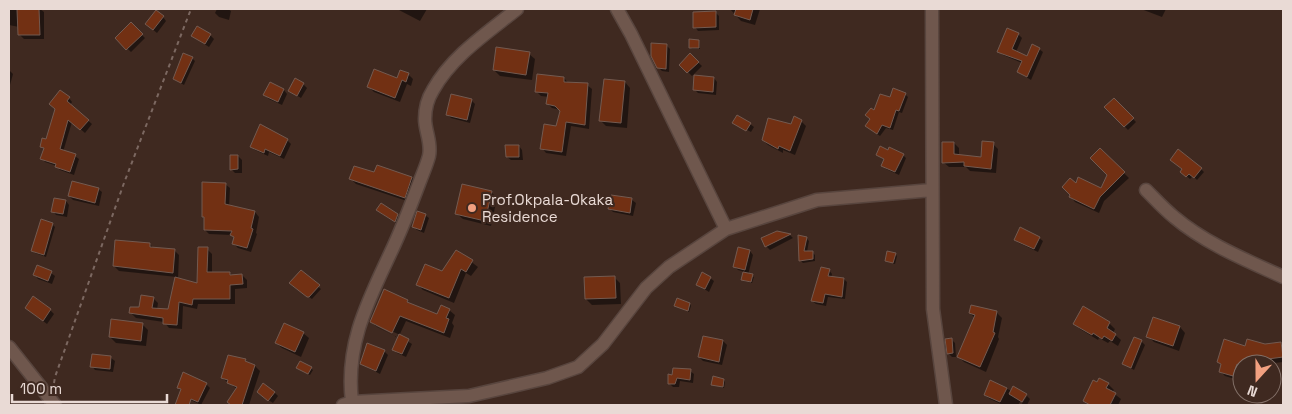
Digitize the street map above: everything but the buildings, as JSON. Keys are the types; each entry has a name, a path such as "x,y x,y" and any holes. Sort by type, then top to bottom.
{"street":[{"path":"517,9 467,50 443,74 432,91 426,106 425,119 430,143 429,155 391,253 360,320 354,344 347,403 470,396 547,378 578,367 603,344 646,288 669,267 726,229 817,200 932,190"},
{"path":"617,9 726,229"},
{"path":"932,9 934,120 932,190 933,309 946,405"},
{"path":"1146,190 1174,217 1191,229 1240,258 1283,277"},
{"path":"9,347 51,404"}],"path":[{"path":"51,404 54,377 124,182 191,9"}],"place":[{"name":"Prof.Okpala-Okaka Residence","path":"472,208"}]}
